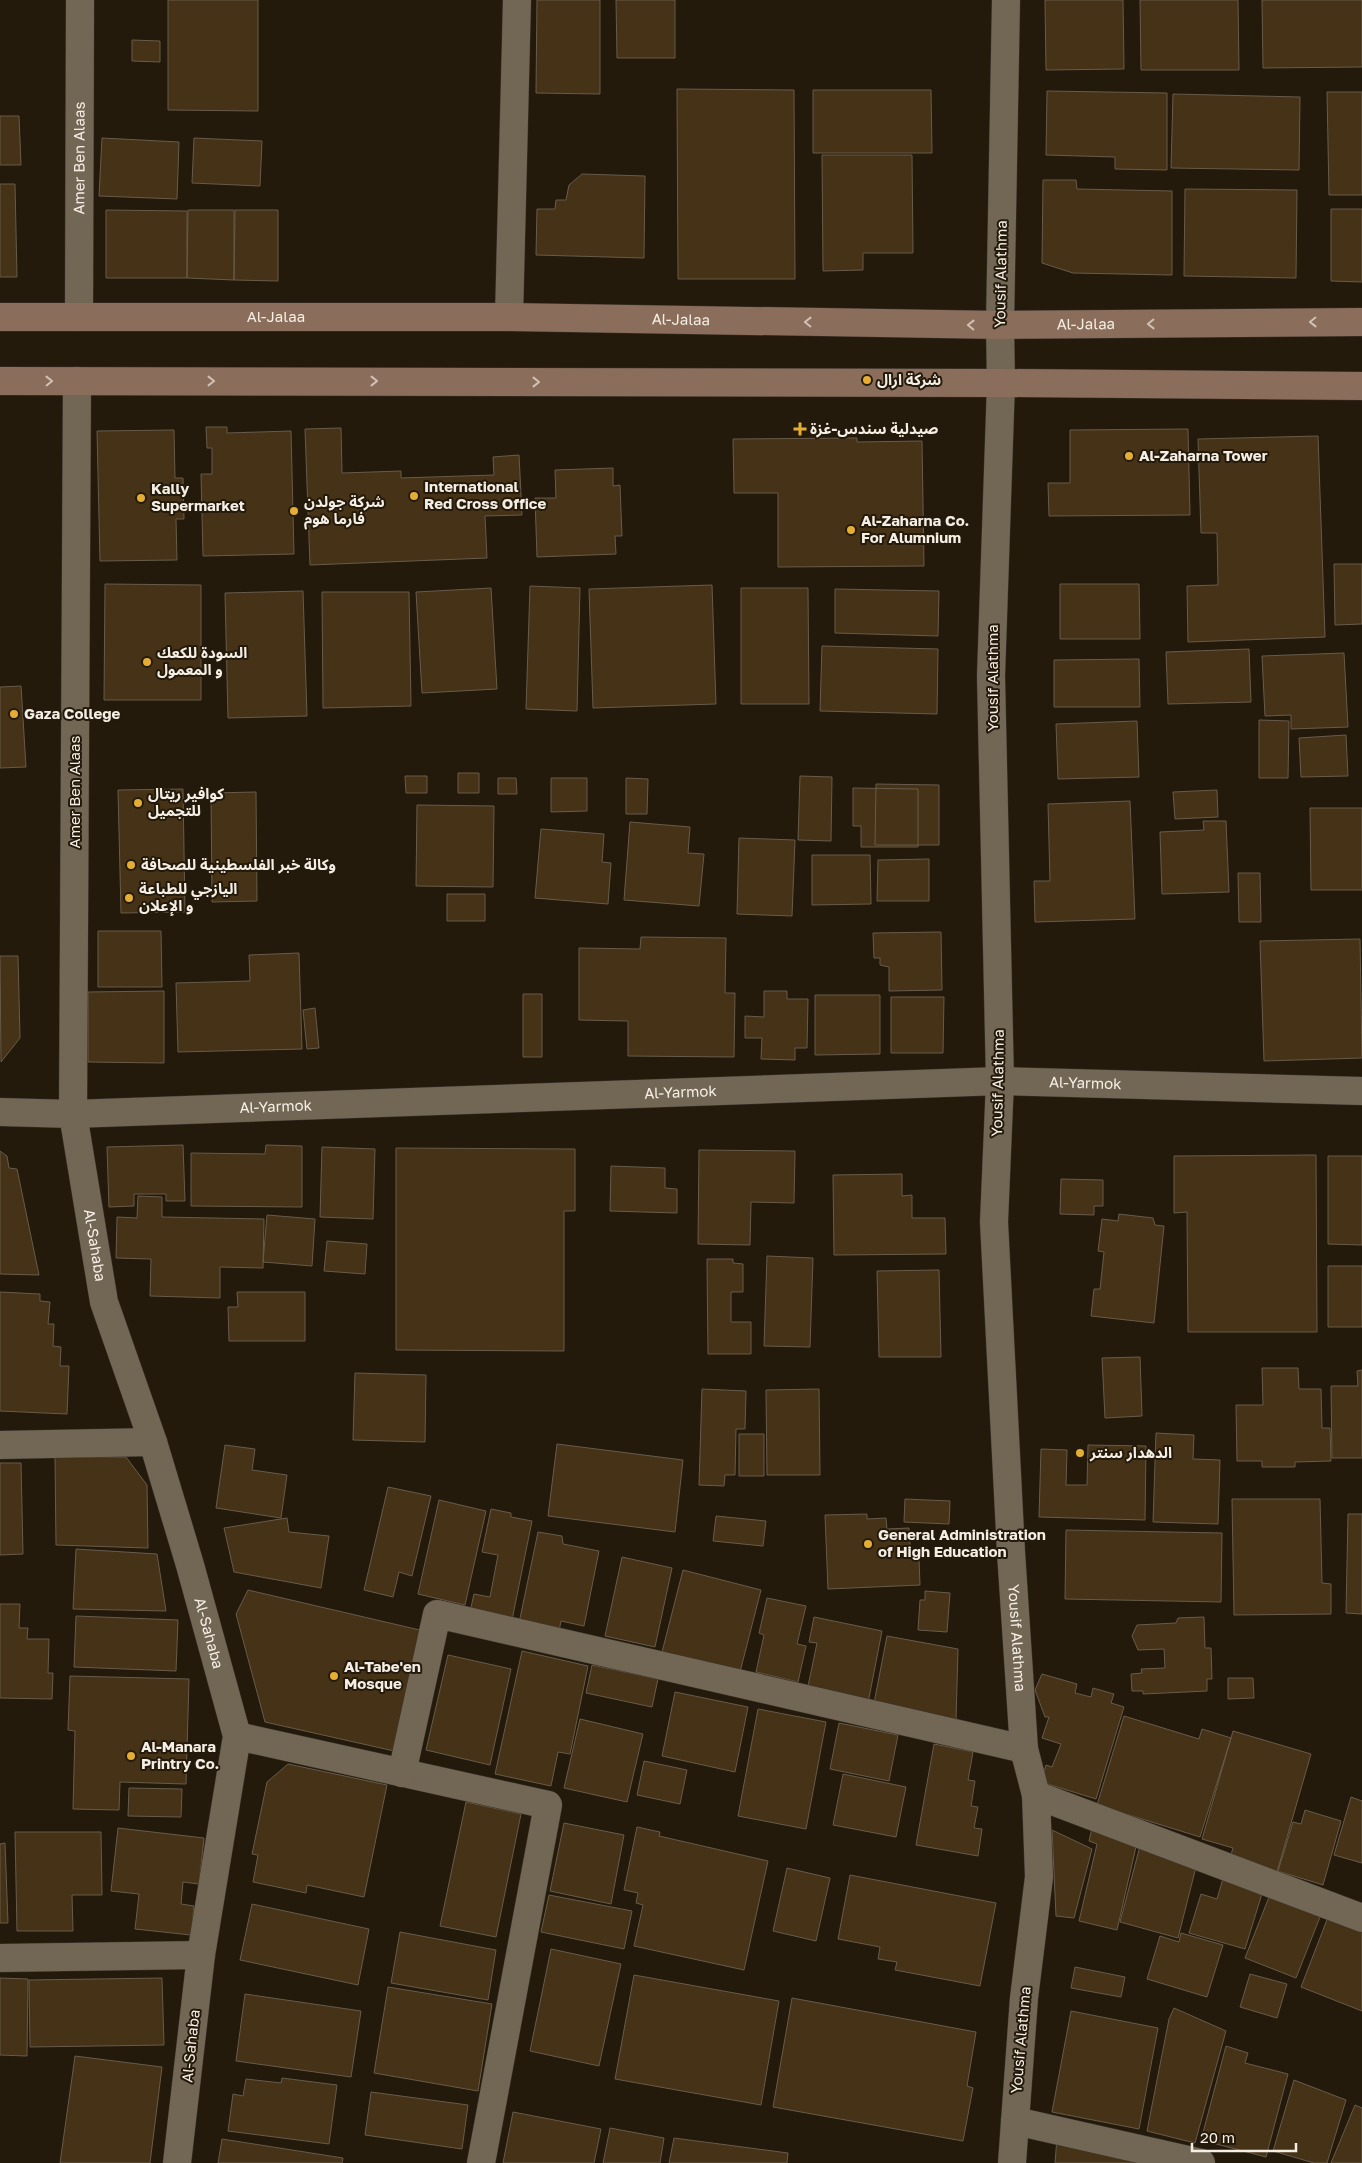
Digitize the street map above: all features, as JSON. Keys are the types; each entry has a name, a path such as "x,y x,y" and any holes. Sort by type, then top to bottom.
{"main road":[{"name":"Al-Jalaa","path":"0,317 509,317 1000,326 1362,322"},
{"path":"0,381 1001,383 1362,386"}],"street":[{"name":"Amer Ben Alaas","path":"79,317 80,0"},
{"path":"509,317 517,0"},
{"name":"Yousif Alathma","path":"1006,0 1000,326 1001,383 991,676 1000,1081 994,1222 1011,1552 1024,1749 1036,1795 1039,1877 1024,1998 1012,2163"},
{"name":"Amer Ben Alaas","path":"72,1114 77,380"},
{"name":"Al-Yarmok","path":"0,1112 72,1114 1000,1081 1362,1091"},
{"name":"Al-Sahaba","path":"72,1114 104,1302 152,1442 190,1565 237,1736 201,1955 177,2163"},
{"path":"0,1445 152,1442"},
{"path":"402,1773 437,1614 1024,1749"},
{"path":"237,1736 548,1805 480,2163"},
{"path":"1036,1795 1362,1918"},
{"path":"0,1958 201,1955"},
{"path":"1014,2121 1201,2163"}],"building":[{"path":"168,0 258,0 258,111 168,110"},
{"path":"537,0 600,0 600,94 536,93"},
{"path":"616,0 675,0 675,58 617,58"},
{"path":"1045,0 1123,0 1124,69 1046,70"},
{"path":"1140,0 1238,0 1239,70 1141,70"},
{"path":"1262,0 1362,0 1362,67 1263,68"},
{"path":"132,40 160,41 160,62 132,61"},
{"path":"677,89 794,90 795,279 678,279"},
{"path":"813,90 931,90 932,153 813,153"},
{"path":"1047,91 1167,93 1167,170 1115,169 1115,157 1046,155"},
{"path":"1327,92 1362,92 1362,195 1329,195"},
{"path":"1173,94 1300,97 1299,170 1171,168"},
{"path":"0,116 19,116 21,165 0,165"},
{"path":"102,138 179,142 177,199 99,196"},
{"path":"194,138 262,141 260,186 192,183"},
{"path":"822,155 912,155 913,253 863,253 863,270 823,271"},
{"path":"582,174 645,176 644,258 536,255 537,209 555,209 556,200 566,200 569,185"},
{"path":"1043,180 1076,180 1077,189 1172,191 1172,275 1073,273 1042,263"},
{"path":"0,184 15,184 17,277 0,277"},
{"path":"1185,189 1297,190 1296,278 1184,276"},
{"path":"1331,209 1362,209 1362,282 1331,281"},
{"path":"106,210 187,211 187,278 106,278"},
{"path":"188,210 234,210 234,280 187,278"},
{"path":"235,210 278,210 278,281 234,280"},
{"path":"206,427 227,427 227,433 291,431 294,554 203,556 201,474 212,474 212,448 207,448"},
{"name":"International Red Cross Office","path":"341,428 342,473 401,471 401,478 494,475 493,457 519,455 522,515 485,516 487,558 310,565 305,429"},
{"name":"Al-Zaharna Tower","path":"1188,429 1190,515 1049,516 1048,483 1070,483 1070,430"},
{"name":"Kally Supermarket","path":"174,430 175,478 183,478 184,519 176,519 177,560 100,561 97,431"},
{"path":"1318,436 1325,637 1188,642 1187,586 1218,585 1217,533 1201,533 1198,439"},
{"name":"Al-Zaharna Co. For Alumnium","path":"857,438 857,442 922,441 924,566 778,567 778,493 734,493 733,439"},
{"path":"613,468 613,486 620,485 622,536 615,536 616,554 537,557 535,498 556,498 555,470"},
{"path":"1334,564 1362,564 1362,624 1335,625"},
{"path":"105,584 201,585 201,700 104,700"},
{"path":"1060,584 1139,584 1140,639 1060,639"},
{"path":"712,585 716,704 593,708 589,589"},
{"path":"530,586 580,588 577,711 526,709"},
{"path":"491,588 497,689 422,693 416,592"},
{"path":"741,588 808,588 809,704 741,704"},
{"path":"835,589 939,591 938,636 835,633"},
{"path":"303,591 307,716 228,718 225,593"},
{"path":"322,592 409,592 411,706 323,708"},
{"path":"822,646 938,649 937,714 820,711"},
{"path":"1249,649 1251,702 1168,704 1166,652"},
{"path":"1344,653 1348,727 1291,729 1291,715 1265,716 1262,656"},
{"path":"1139,659 1140,707 1054,707 1054,660"},
{"path":"21,686 26,767 0,768 0,687"},
{"path":"1259,720 1289,721 1288,778 1259,778"},
{"path":"1137,721 1139,777 1058,779 1056,724"},
{"path":"1346,735 1348,776 1301,777 1299,738"},
{"path":"458,773 479,773 479,793 458,793"},
{"path":"405,776 427,776 427,793 406,793"},
{"path":"800,776 832,777 831,841 798,840"},
{"path":"498,778 516,778 517,794 498,794"},
{"path":"551,778 587,778 587,811 551,812"},
{"path":"626,778 648,779 647,814 626,814"},
{"path":"876,784 939,785 939,845 875,845"},
{"path":"853,788 918,789 918,847 861,847 861,826 853,826"},
{"path":"183,789 185,912 121,913 118,790"},
{"path":"1217,790 1218,817 1175,819 1173,792"},
{"path":"256,792 257,901 212,902 211,793"},
{"path":"1130,801 1135,919 1035,922 1034,881 1050,881 1048,804"},
{"path":"417,805 494,806 493,887 416,886"},
{"path":"1310,808 1362,808 1362,890 1311,890"},
{"path":"1203,821 1226,821 1229,892 1162,894 1160,832 1204,830"},
{"path":"630,822 690,827 688,853 704,854 699,906 624,900"},
{"path":"541,829 604,834 602,862 611,863 608,904 535,898"},
{"path":"739,838 795,840 792,916 737,914"},
{"path":"812,855 870,855 871,904 812,905"},
{"path":"929,859 929,901 877,901 878,860"},
{"path":"1238,873 1260,873 1261,922 1239,922"},
{"path":"447,894 485,894 485,921 447,921"},
{"path":"98,931 161,931 162,987 98,987"},
{"path":"941,932 942,990 889,991 889,967 880,965 880,958 874,958 873,933"},
{"path":"641,937 726,938 725,993 735,993 734,1057 628,1056 628,1021 579,1020 579,948 640,949"},
{"path":"1360,939 1362,1058 1264,1061 1260,941"},
{"path":"299,953 302,1049 178,1052 176,983 250,981 249,955"},
{"path":"0,956 18,956 20,1038 1,1062"},
{"path":"164,991 164,1063 88,1062 88,992"},
{"path":"764,991 787,991 787,999 808,999 807,1048 795,1048 795,1060 761,1059 762,1038 745,1038 745,1016 764,1017"},
{"path":"523,994 542,994 542,1057 523,1057"},
{"path":"815,995 880,995 880,1054 815,1055"},
{"path":"891,997 944,997 943,1053 891,1053"},
{"path":"315,1008 319,1048 307,1049 303,1010"},
{"path":"183,1145 185,1201 166,1201 166,1194 134,1194 134,1206 109,1207 107,1147"},
{"path":"266,1145 302,1146 302,1207 191,1206 191,1153 265,1154"},
{"path":"322,1147 375,1149 373,1219 320,1217"},
{"path":"396,1148 575,1149 575,1211 564,1211 564,1351 396,1350"},
{"path":"699,1150 795,1151 794,1203 751,1202 750,1245 698,1244"},
{"path":"0,1151 7,1156 9,1168 17,1169 39,1275 0,1274"},
{"path":"1316,1155 1317,1332 1188,1332 1187,1212 1174,1213 1174,1156"},
{"path":"1328,1156 1362,1156 1362,1245 1328,1244"},
{"path":"611,1166 665,1168 665,1188 677,1189 677,1213 610,1211"},
{"path":"902,1174 902,1196 912,1195 912,1218 945,1218 946,1254 834,1255 833,1175"},
{"path":"1061,1179 1103,1180 1103,1206 1094,1206 1094,1215 1060,1214"},
{"path":"138,1196 162,1197 162,1217 264,1219 263,1268 220,1267 220,1298 150,1296 151,1259 116,1258 117,1217 137,1218"},
{"path":"1119,1214 1153,1218 1155,1225 1164,1226 1154,1323 1091,1316 1094,1289 1100,1289 1104,1252 1098,1251 1102,1219 1118,1221"},
{"path":"267,1215 315,1219 312,1266 263,1262"},
{"path":"327,1241 367,1244 365,1274 324,1271"},
{"path":"767,1256 813,1258 810,1347 764,1346"},
{"path":"707,1259 733,1259 733,1263 743,1264 743,1292 731,1292 731,1322 751,1322 751,1354 708,1354"},
{"path":"1328,1266 1362,1266 1362,1327 1328,1327"},
{"path":"939,1270 941,1357 879,1357 877,1271"},
{"path":"0,1292 40,1294 40,1301 50,1302 48,1324 54,1324 53,1346 61,1347 60,1366 69,1366 67,1414 0,1411"},
{"path":"237,1292 305,1292 305,1341 229,1341 228,1307 238,1307"},
{"path":"1140,1357 1142,1416 1105,1418 1102,1358"},
{"path":"1262,1368 1298,1368 1299,1389 1321,1389 1322,1428 1330,1428 1331,1461 1295,1462 1295,1467 1262,1467 1262,1461 1237,1461 1236,1405 1263,1405"},
{"path":"1362,1370 1362,1458 1332,1458 1331,1386 1358,1386 1357,1371"},
{"path":"355,1373 426,1375 425,1442 353,1440"},
{"path":"702,1389 746,1391 745,1429 736,1429 735,1475 725,1475 724,1486 699,1485"},
{"path":"819,1389 820,1475 767,1475 766,1390"},
{"path":"1156,1433 1194,1435 1193,1459 1220,1460 1218,1524 1153,1522"},
{"path":"739,1434 764,1434 764,1476 739,1476"},
{"path":"557,1444 683,1460 675,1532 548,1516"},
{"path":"225,1445 255,1449 252,1470 287,1475 281,1518 216,1508"},
{"path":"1088,1445 1146,1446 1145,1520 1039,1517 1041,1449 1067,1450 1066,1485 1087,1485"},
{"path":"55,1457 126,1457 147,1485 148,1548 56,1545"},
{"path":"0,1463 21,1463 23,1554 0,1555"},
{"path":"388,1487 431,1496 412,1576 399,1572 393,1597 364,1590"},
{"path":"905,1499 950,1501 949,1524 904,1522"},
{"path":"1232,1499 1320,1499 1322,1583 1331,1584 1331,1614 1234,1615"},
{"path":"439,1500 486,1511 465,1605 418,1594"},
{"path":"491,1509 511,1513 511,1517 532,1521 511,1625 469,1616 474,1594 490,1597 498,1555 482,1552"},
{"name":"General Administration of High Education","path":"867,1514 867,1519 886,1518 887,1529 909,1528 911,1559 919,1559 920,1585 828,1589 825,1515"},
{"path":"1348,1514 1362,1514 1362,1614 1346,1613"},
{"path":"716,1516 766,1521 763,1546 713,1541"},
{"path":"287,1518 289,1532 329,1536 321,1588 234,1572 224,1528"},
{"path":"1066,1530 1222,1533 1221,1602 1065,1599"},
{"path":"538,1532 562,1536 563,1544 599,1551 584,1626 561,1621 558,1636 518,1628"},
{"path":"76,1549 157,1554 166,1611 73,1609"},
{"path":"622,1557 672,1568 655,1647 605,1636"},
{"path":"683,1570 761,1590 740,1672 662,1652"},
{"name":"Al-Tabe'en Mosque","path":"248,1590 424,1631 403,1753 265,1722 236,1614"},
{"path":"925,1591 950,1593 947,1632 918,1630 920,1600 925,1600"},
{"path":"767,1598 806,1606 797,1644 806,1646 798,1682 756,1672 764,1635 759,1633"},
{"path":"0,1604 20,1604 19,1628 28,1628 27,1639 49,1639 48,1673 53,1673 52,1699 0,1698"},
{"path":"76,1616 178,1620 176,1671 74,1667"},
{"path":"814,1617 882,1631 868,1703 807,1691 817,1643 809,1642"},
{"path":"1204,1617 1205,1648 1211,1648 1212,1679 1207,1679 1207,1691 1143,1694 1143,1691 1132,1691 1131,1674 1142,1673 1141,1669 1165,1668 1164,1649 1138,1650 1132,1636 1137,1625 1176,1623 1178,1618"},
{"path":"887,1636 958,1649 956,1720 874,1703"},
{"path":"522,1651 588,1666 570,1754 558,1752 551,1786 495,1774"},
{"path":"448,1655 511,1669 490,1765 426,1750"},
{"path":"592,1665 658,1679 652,1707 586,1693"},
{"path":"1042,1674 1077,1684 1075,1693 1091,1697 1093,1688 1114,1694 1111,1703 1124,1707 1096,1799 1041,1782 1046,1765 1052,1767 1061,1744 1042,1738 1049,1717 1045,1717 1035,1690"},
{"name":"Al-Manara Printry Co.","path":"70,1676 189,1679 186,1784 120,1782 119,1810 73,1809 75,1731 68,1730"},
{"path":"1228,1678 1253,1678 1254,1698 1228,1699"},
{"path":"675,1692 748,1707 735,1772 662,1756"},
{"path":"758,1709 826,1722 806,1829 738,1816"},
{"path":"1124,1716 1199,1739 1202,1729 1231,1738 1200,1837 1097,1805"},
{"path":"580,1719 643,1734 627,1802 564,1788"},
{"path":"839,1723 898,1735 889,1781 830,1769"},
{"path":"1233,1731 1311,1754 1277,1872 1230,1858 1233,1848 1202,1839"},
{"path":"934,1744 973,1752 968,1780 975,1781 971,1806 978,1807 974,1828 982,1829 978,1856 916,1845"},
{"path":"644,1761 687,1770 680,1804 637,1795"},
{"path":"288,1764 387,1785 364,1897 307,1885 306,1893 253,1882 258,1855 252,1854 267,1782"},
{"path":"843,1774 906,1787 896,1837 833,1825"},
{"path":"129,1788 182,1789 181,1817 128,1816"},
{"path":"1351,1797 1362,1801 1362,1863 1334,1855"},
{"path":"466,1802 521,1814 496,1937 440,1926"},
{"path":"1305,1810 1341,1821 1323,1885 1278,1871 1293,1822 1301,1824"},
{"path":"564,1823 624,1835 611,1904 550,1891"},
{"path":"637,1827 660,1832 659,1836 768,1861 744,1970 634,1946 643,1905 636,1903 638,1893 624,1890"},
{"path":"118,1828 204,1838 199,1884 183,1882 181,1904 194,1906 191,1935 135,1929 139,1894 111,1891"},
{"path":"1092,1828 1138,1838 1117,1930 1079,1921 1097,1844 1089,1841"},
{"path":"1052,1830 1092,1849 1074,1918 1056,1916"},
{"path":"15,1832 101,1832 102,1895 72,1895 73,1931 17,1931"},
{"path":"5,1843 8,1923 0,1923 0,1844"},
{"path":"1140,1846 1196,1867 1178,1938 1120,1922"},
{"path":"787,1868 830,1878 816,1941 773,1931"},
{"path":"850,1875 996,1903 980,1986 895,1970 897,1962 878,1959 880,1947 838,1939"},
{"path":"1224,1875 1264,1887 1245,1949 1189,1933 1201,1894 1217,1899"},
{"path":"1271,1892 1322,1912 1296,1978 1245,1958"},
{"path":"549,1895 632,1911 624,1949 541,1932"},
{"path":"252,1904 369,1929 358,1985 240,1960"},
{"path":"1328,1917 1362,1930 1362,2011 1301,1987"},
{"path":"400,1932 496,1950 488,2000 391,1983"},
{"path":"1181,1933 1223,1945 1207,1997 1147,1979 1160,1936 1179,1942"},
{"path":"551,1949 621,1964 599,2066 530,2051"},
{"path":"1075,1967 1125,1977 1121,1997 1071,1988"},
{"path":"1250,1974 1287,1984 1277,2018 1240,2007"},
{"path":"634,1975 779,2001 761,2105 615,2079"},
{"path":"0,1978 28,1979 27,2056 0,2055"},
{"path":"162,1978 164,2045 30,2047 29,1980"},
{"path":"388,1987 492,2004 478,2091 374,2073"},
{"path":"245,1994 361,2011 351,2077 236,2061"},
{"path":"792,1998 976,2032 967,2086 973,2088 963,2141 773,2107"},
{"path":"1174,2008 1226,2031 1195,2143 1147,2131 1169,2019"},
{"path":"1071,2011 1158,2028 1139,2129 1052,2112"},
{"path":"1226,2046 1248,2053 1245,2063 1288,2074 1266,2157 1201,2140"},
{"path":"75,2056 162,2067 150,2163 60,2163"},
{"path":"282,2078 337,2085 329,2144 228,2131 233,2094 243,2096 246,2079 281,2083"},
{"path":"1294,2080 1346,2100 1327,2163 1314,2163 1273,2151"},
{"path":"371,2092 468,2105 462,2149 365,2135"},
{"path":"1355,2105 1362,2108 1362,2163 1331,2163"},
{"path":"513,2112 601,2129 594,2163 503,2163"},
{"path":"610,2128 664,2138 660,2163 603,2163"},
{"path":"674,2138 788,2153 787,2163 669,2163"},
{"path":"1057,2138 1134,2153 1134,2163 1055,2163"},
{"path":"222,2139 343,2158 342,2163 218,2163"}],"place":[{"name":"شركة ارال","path":"867,380"},
{"name":"صيدلية سندس-غزة","path":"800,429"},
{"name":"Al-Zaharna Tower","path":"1129,456"},
{"name":"International Red Cross Office","path":"414,496"},
{"name":"Kally Supermarket","path":"141,498"},
{"name":"شركة جولدن فارما هوم","path":"294,511"},
{"name":"Al-Zaharna Co. For Alumnium","path":"851,530"},
{"name":"السودة للكعك و المعمول","path":"147,662"},
{"name":"Gaza College","path":"14,714"},
{"name":"كوافير ريتال للتجميل","path":"138,803"},
{"name":"وكالة خبر الفلسطينية للصحافة","path":"131,865"},
{"name":"اليازجي للطباعة و الإعلان","path":"129,898"},
{"name":"الدهدار سنتر","path":"1080,1453"},
{"name":"General Administration of High Education","path":"868,1544"},
{"name":"Al-Tabe'en Mosque","path":"334,1676"},
{"name":"Al-Manara Printry Co.","path":"131,1756"}]}
